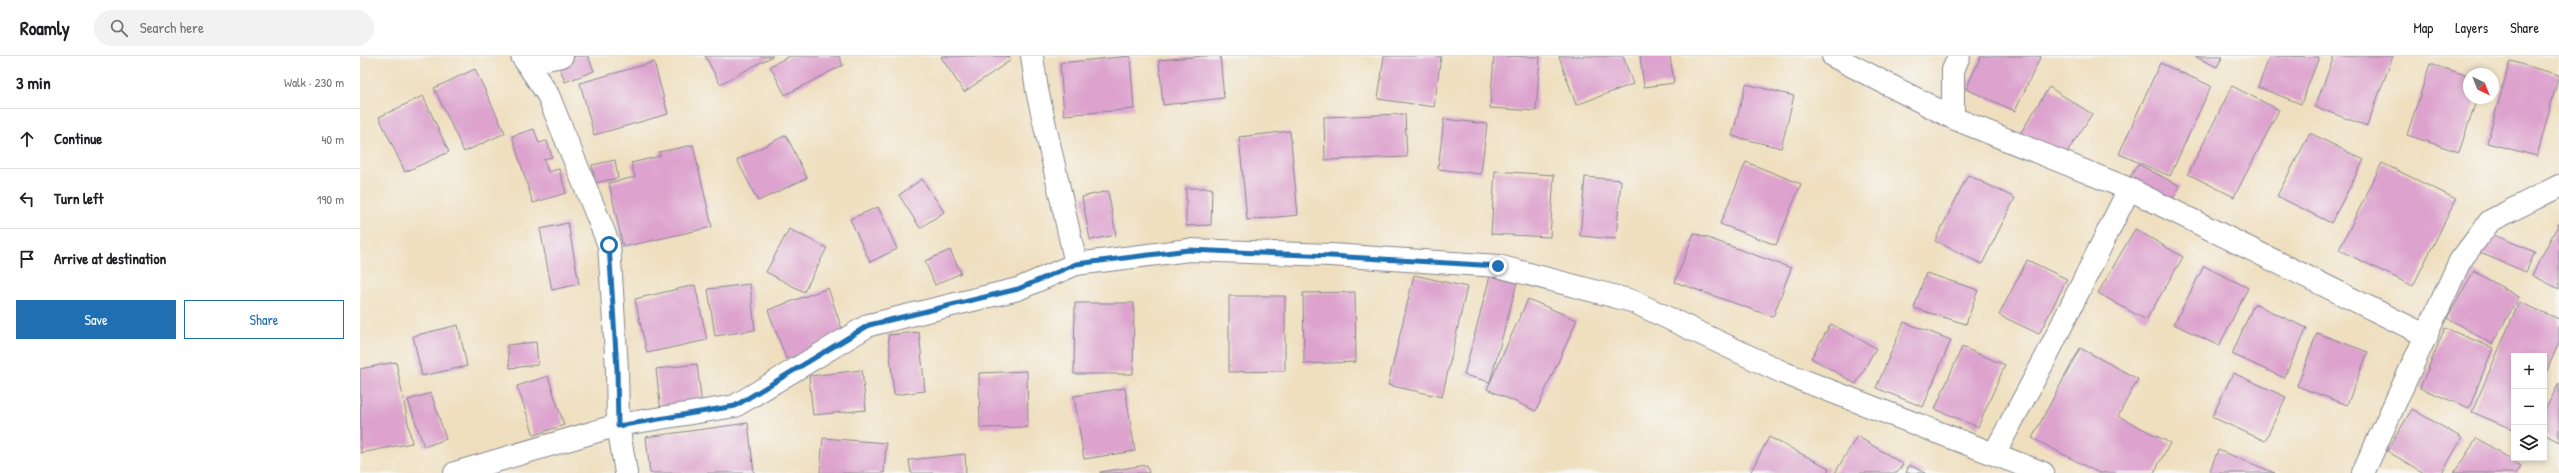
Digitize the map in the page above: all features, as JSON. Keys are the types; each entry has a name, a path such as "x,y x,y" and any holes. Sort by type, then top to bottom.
{"street":[{"path":"562,56 524,60 548,95 609,245 617,369 618,426 626,473"},
{"path":"1032,56 1037,90 1076,264"},
{"path":"1833,56 1953,118 2129,189 2427,336"},
{"path":"1953,118 1953,70 1959,56"},
{"path":"2363,473 2460,261 2490,222 2558,187"},
{"path":"1994,454 2044,361 2129,189"},
{"path":"455,473 618,426 735,406 869,325 1018,289 1076,264 1189,250 1331,256 1498,266 1632,301 1784,372 2043,473"}],"building":[{"path":"576,56 588,56 594,71 565,82 558,63"},
{"path":"705,56 773,56 720,84"},
{"path":"790,56 839,56 843,65 785,95 770,66"},
{"path":"1008,56 1011,60 964,92 941,57"},
{"path":"1130,56 1134,109 1064,115 1060,63"},
{"path":"1220,56 1224,98 1163,105 1159,60"},
{"path":"1384,56 1441,56 1434,107 1378,99"},
{"path":"1494,56 1540,57 1536,111 1490,108"},
{"path":"1559,56 1623,56 1633,84 1576,105"},
{"path":"1640,56 1670,56 1674,83 1644,87"},
{"path":"1981,56 2041,56 2015,111 1966,89"},
{"path":"2194,56 2223,56 2217,67"},
{"path":"2270,56 2319,57 2301,104 2258,87"},
{"path":"2334,56 2393,56 2367,126 2315,107"},
{"path":"2510,61 2559,75 2537,156 2487,143"},
{"path":"654,62 668,114 594,135 580,83"},
{"path":"2160,63 2211,86 2170,176 2119,154"},
{"path":"2430,64 2463,74 2463,104 2475,104 2459,152 2407,135"},
{"path":"475,69 505,133 464,152 434,88"},
{"path":"1746,84 1794,96 1781,148 1732,136"},
{"path":"2232,86 2279,110 2234,197 2188,174"},
{"path":"2049,87 2092,114 2062,160 2020,134"},
{"path":"423,96 449,152 405,172 379,117"},
{"path":"1405,114 1407,157 1325,160 1324,117"},
{"path":"1444,119 1487,124 1481,174 1438,169"},
{"path":"534,129 539,143 547,141 552,157 544,159 548,172 559,169 566,193 533,203 512,136"},
{"path":"1290,131 1298,215 1247,220 1239,137"},
{"path":"2310,133 2364,160 2331,223 2277,196"},
{"path":"786,135 807,178 758,201 737,160"},
{"path":"693,145 712,227 623,247 609,183 635,177 631,163 660,156 659,152"},
{"path":"615,160 618,178 595,183 592,165"},
{"path":"1746,162 1801,184 1776,245 1720,224"},
{"path":"2382,163 2456,199 2413,286 2339,250"},
{"path":"2138,164 2180,186 2171,203 2129,179"},
{"path":"1495,171 1554,175 1550,237 1491,234"},
{"path":"1968,175 2015,198 1982,264 1935,241"},
{"path":"1585,177 1621,180 1616,239 1580,236"},
{"path":"922,179 944,212 920,228 899,195"},
{"path":"1186,188 1212,188 1211,225 1186,226"},
{"path":"1108,191 1116,235 1090,240 1082,197"},
{"path":"878,207 897,249 870,262 850,219"},
{"path":"568,223 579,284 552,290 540,229"},
{"path":"2559,223 2559,289 2532,275"},
{"path":"789,229 827,248 804,292 766,272"},
{"path":"2135,229 2183,257 2146,320 2098,293"},
{"path":"1694,233 1791,268 1773,317 1675,282"},
{"path":"2489,233 2535,252 2526,272 2480,253"},
{"path":"950,250 961,273 935,285 925,261"},
{"path":"2027,260 2067,279 2039,334 1999,315"},
{"path":"2204,266 2248,288 2219,346 2174,324"},
{"path":"2474,271 2519,297 2492,344 2447,318"},
{"path":"1926,273 1978,290 1966,324 1914,308"},
{"path":"1414,275 1467,287 1442,397 1388,385"},
{"path":"1490,276 1517,283 1490,382 1464,375"},
{"path":"750,284 755,330 715,336 708,289"},
{"path":"695,285 707,340 647,353 635,299"},
{"path":"828,288 845,338 786,359 768,310"},
{"path":"1355,292 1356,362 1304,364 1303,293"},
{"path":"1229,296 1285,296 1285,371 1229,372"},
{"path":"1528,299 1577,320 1536,411 1487,389"},
{"path":"2519,302 2559,319 2559,342 2547,371 2547,353 2511,353 2511,429 2472,412"},
{"path":"1075,303 1134,303 1133,374 1074,374"},
{"path":"2254,304 2307,328 2284,378 2232,354"},
{"path":"1904,322 1951,340 1923,407 1876,388"},
{"path":"1831,324 1876,348 1856,384 1811,358"},
{"path":"458,325 467,366 422,376 413,336"},
{"path":"2445,328 2493,348 2469,408 2420,388"},
{"path":"919,332 925,391 894,395 888,335"},
{"path":"2317,333 2368,352 2347,405 2297,386"},
{"path":"536,342 538,365 510,368 507,345"},
{"path":"1962,347 2005,365 1978,427 1935,409"},
{"path":"2080,348 2138,379 2118,416 2170,443 2154,473 2099,473 2032,438"},
{"path":"396,362 412,443 361,453 360,369"},
{"path":"697,364 702,406 661,412 656,369"},
{"path":"862,370 866,410 813,415 809,376"},
{"path":"1027,371 1028,427 980,428 979,373"},
{"path":"2233,373 2286,397 2265,441 2212,417"},
{"path":"548,376 564,425 534,435 517,386"},
{"path":"2559,383 2559,442 2547,436 2547,406"},
{"path":"1125,388 1135,451 1084,459 1074,396"},
{"path":"431,393 446,439 424,447 408,400"},
{"path":"2412,409 2462,438 2442,473 2424,473 2387,451"},
{"path":"748,423 754,473 650,473 646,437"},
{"path":"1857,436 1903,464 1897,473 1835,473"},
{"path":"1769,437 1829,468 1827,473 1750,473"},
{"path":"823,438 886,443 884,473 820,473"},
{"path":"2477,438 2521,466 2517,473 2454,473"},
{"path":"2218,450 2275,473 2209,473"},
{"path":"965,454 966,473 911,473 909,460"},
{"path":"1147,465 1149,473 1100,473 1100,472"},
{"path":"1909,465 1926,473 1906,473"}],"route":[{"path":"609,245 617,369 618,426 735,406 869,325 1018,289 1076,264 1189,250 1331,256 1498,266"}]}
